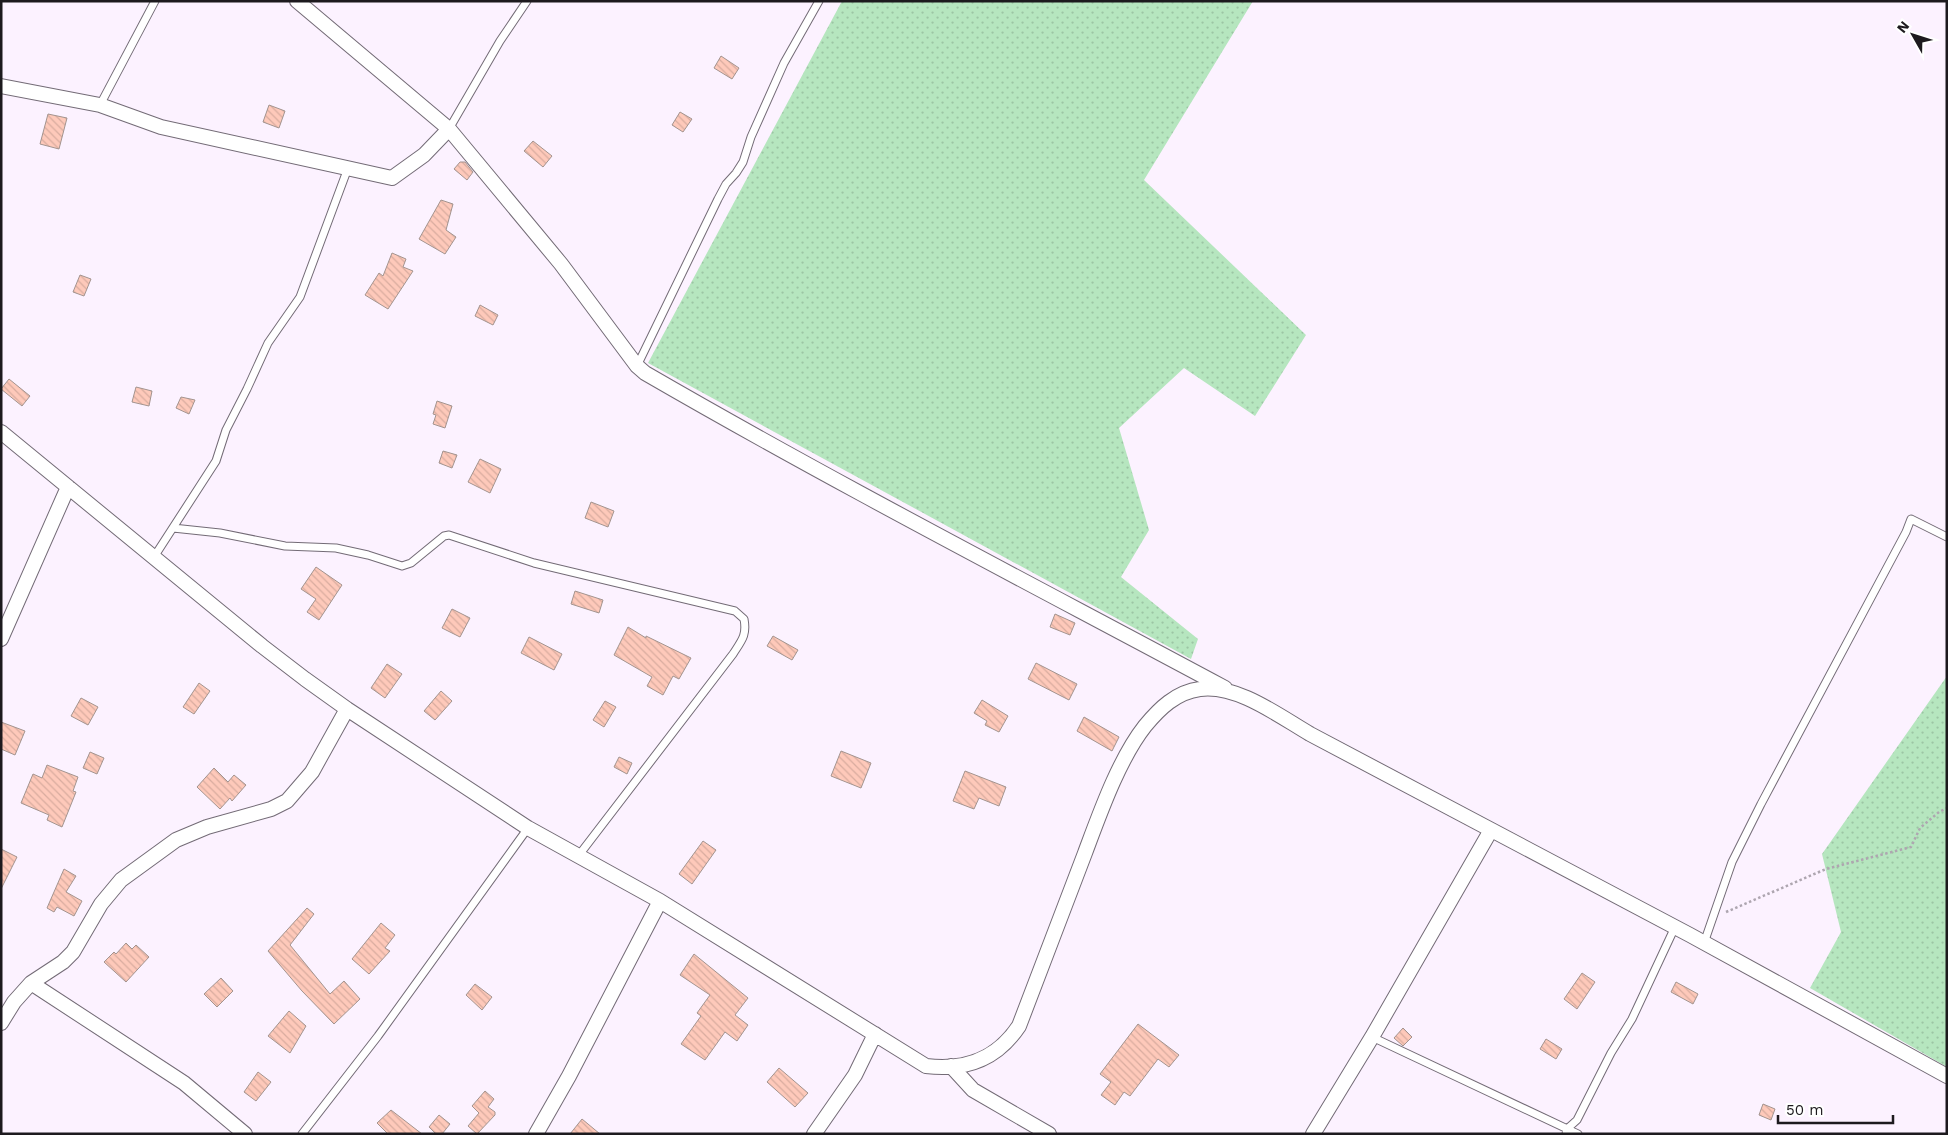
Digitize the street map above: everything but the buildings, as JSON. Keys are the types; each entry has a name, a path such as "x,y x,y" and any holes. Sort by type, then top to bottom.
{"street":[{"path":"298,1 449,129 561,264 637,366 752,434 1490,830 1675,927 1947,1076"},
{"path":"1,86 100,105 161,127 392,178 424,155 449,129"},
{"path":"1,432 305,679 347,708 528,828 660,901 926,1066 977,1063 990,1056 1011,1038 1019,1026 1102,810 1126,758 1144,728 1162,707 1181,694 1200,689 1238,694"},
{"path":"1,639 68,487"},
{"path":"1,1023 14,1002 31,983 63,962 73,952 100,904 111,890 176,840 207,828 271,809 287,801 312,772 347,708"},
{"path":"1312,1134 1372,1037 1490,830"},
{"path":"539,1132 660,901"},
{"path":"31,983 184,1083 245,1134"},
{"path":"814,1134 854,1075 875,1034"},
{"path":"951,1066 973,1090 1048,1134"}],"lane":[{"path":"100,105 154,1"},
{"path":"449,129 500,40 527,1"},
{"path":"637,366 718,199 726,184 736,174 743,162 751,137 784,63 819,1"},
{"path":"154,558 216,461 226,430 268,343 300,297 348,168"},
{"path":"1704,943 1732,862 1906,532 1911,519 1947,537"},
{"path":"173,528 220,532 285,546 336,548 368,555 402,566 411,563 444,536 449,535 534,563 735,611 744,618 745,636 733,654 579,855"},
{"path":"302,1134 378,1036 528,828"},
{"path":"1567,1131 1577,1120 1611,1053 1632,1019 1675,927"},
{"path":"1372,1037 1567,1131 1578,1134"}],"path":[{"path":"1713,918 1826,869 1911,847 1920,828 1939,812 1947,808"}],"green space":[{"path":"842,1 1253,1 1144,180 1306,335 1255,416 1184,368 1119,428 1149,530 1121,577 1198,639 1191,659 648,363"},
{"path":"1947,676 1947,1067 1810,988 1841,932 1822,854"}]}
